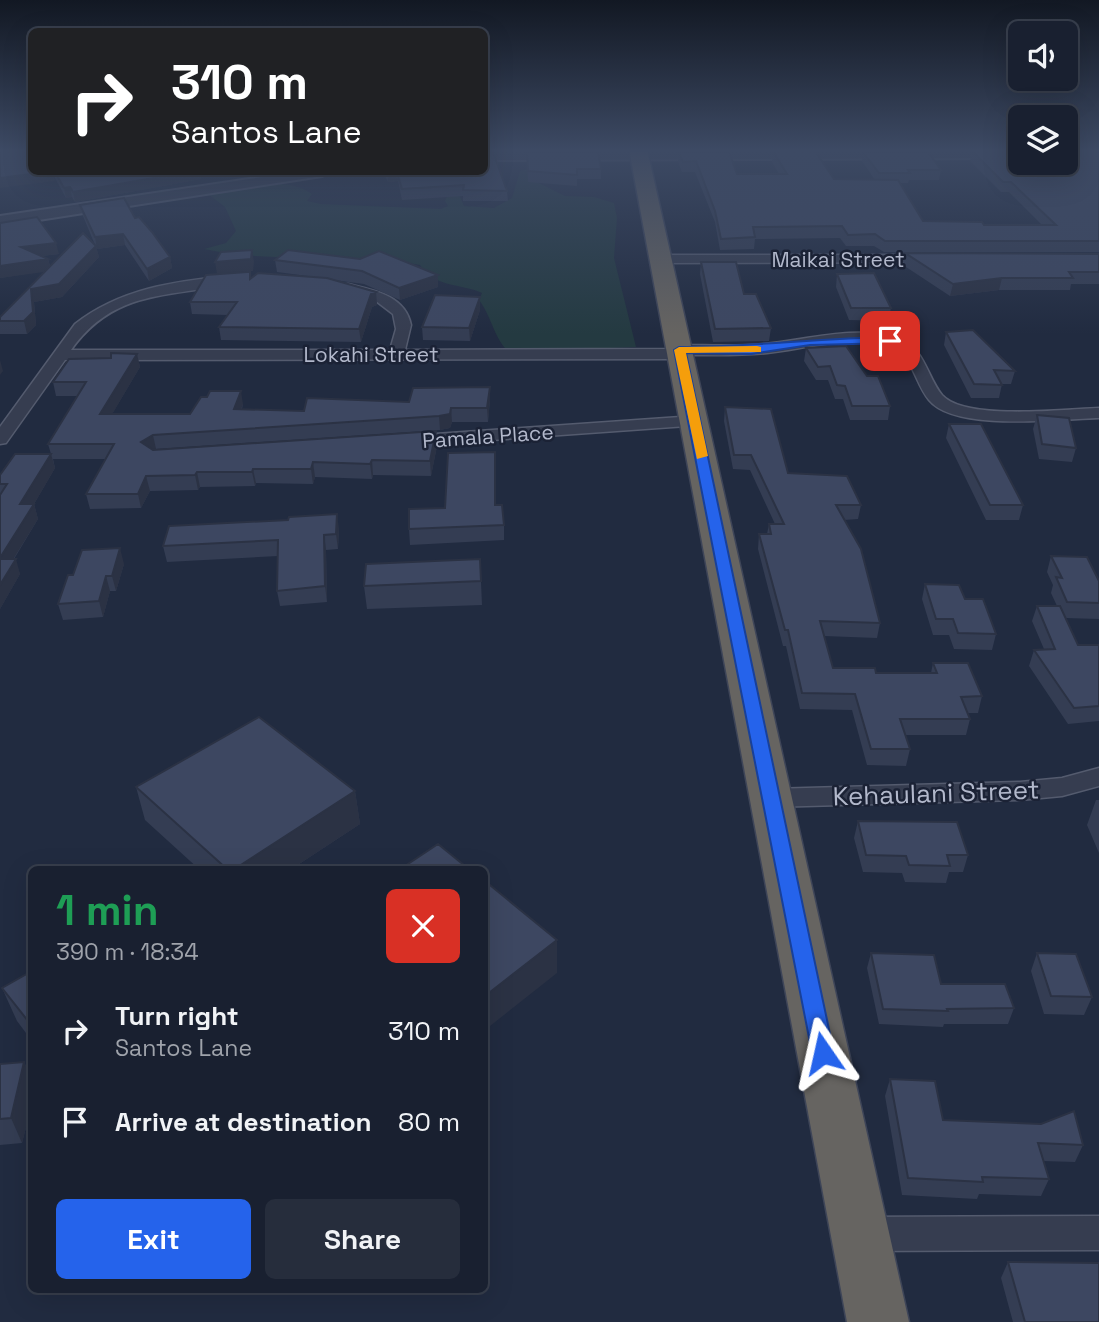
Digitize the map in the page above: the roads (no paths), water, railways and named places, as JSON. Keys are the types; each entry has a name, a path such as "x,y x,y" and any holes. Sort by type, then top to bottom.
{"highway":[{"path":"651,211 878,1322"}],"street":[{"path":"0,221 68,211"},
{"name":"Maikai Street","path":"661,259 948,259"},
{"path":"0,439 80,327 95,314 120,302 176,287 242,279"},
{"path":"336,286 369,293 399,310 404,323 396,354"},
{"path":"680,352 751,350 810,342 890,341 906,347 925,373 939,401 955,411 975,415 1099,413"},
{"name":"Lokahi Street","path":"61,355 680,352"},
{"name":"Pamala Place","path":"390,442 695,421"},
{"name":"Kehaulani Street","path":"771,799 1020,791 1062,787 1099,777"},
{"path":"860,1234 1099,1233"}]}
